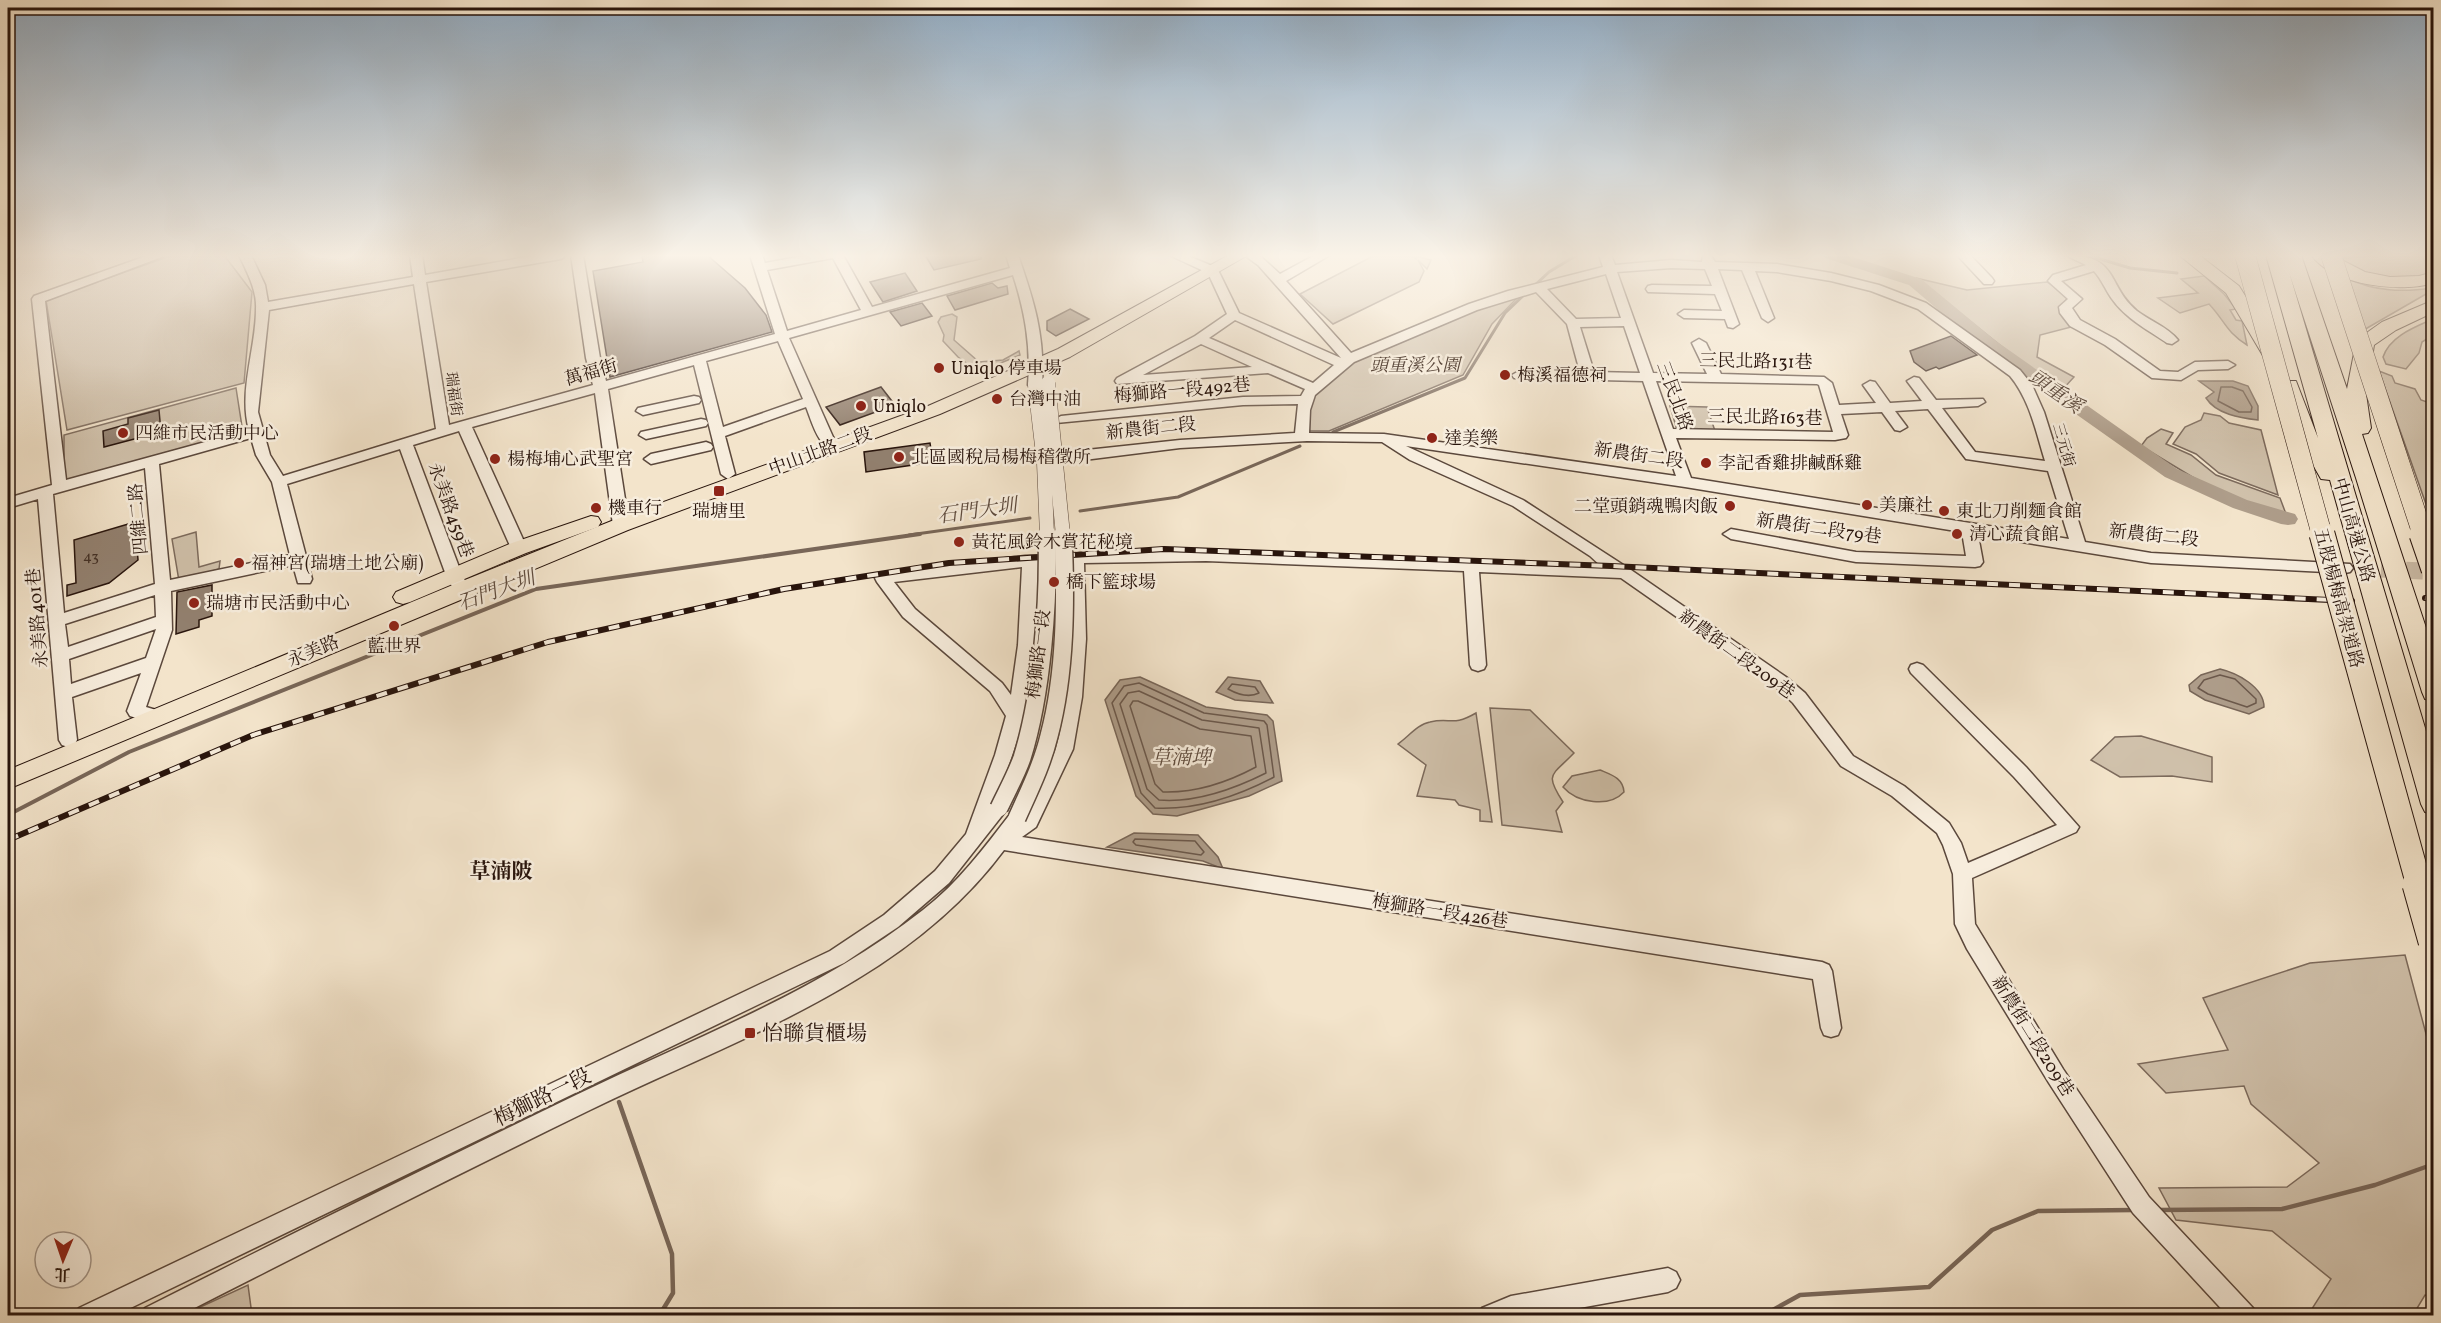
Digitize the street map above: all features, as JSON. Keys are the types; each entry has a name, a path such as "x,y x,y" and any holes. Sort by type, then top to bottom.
{"highway":[{"path":"2249,317 2285,376 2307,437 2348,509"},
{"name":"五股楊梅高架道路","path":"2262,317 2433,941"},
{"name":"中山高速公路","path":"2293,317 2433,804"},
{"name":"中山高速公路","path":"2313,317 2367,478 2433,692"},
{"path":"2346,317 2430,570"},
{"path":"2367,478 2356,394 2366,343 2389,326 2408,317"}],"main road":[{"name":"中山北路二段","path":"619,519 728,474 934,410 1039,372 1130,317"},
{"name":"中山北路二段","path":"619,519 831,442"},
{"name":"永美路","path":"8,780 157,717 458,582 519,549 619,519"},
{"name":"永美路","path":"8,766 136,711 619,519"}],"street":[{"path":"39,317 53,489"},
{"path":"262,317 251,412 263,455 279,482 304,579"},
{"name":"瑞福街","path":"426,317 443,431"},
{"path":"586,317 592,358 601,388 619,519"},
{"path":"776,317 809,402 831,442"},
{"name":"萬福街","path":"279,482 443,431 851,317"},
{"path":"1031,317 1039,372"},
{"path":"1232,317 1200,339 1122,381 1272,369"},
{"path":"1238,317 1346,361"},
{"path":"1309,317 1346,361"},
{"name":"三元街","path":"1310,394 1346,361 1450,317"},
{"path":"1565,317 1573,323 1588,376"},
{"name":"三民北路","path":"1627,317 1685,482"},
{"path":"1710,317 1732,319 1731,317"},
{"name":"三元街","path":"1938,317 2015,373 2025,384 2037,412 2078,545"},
{"path":"2069,317 2074,323 2110,342 2157,375 2181,376 2196,366 2228,365"},
{"path":"2136,317 2172,340"},
{"path":"1573,323 1629,322"},
{"path":"1200,339 1272,369 1310,394 1303,410 1302,437"},
{"path":"1700,343 1716,378"},
{"path":"699,358 728,474"},
{"name":"梅獅路一段","path":"87,1316 837,957 891,921 942,877 973,842 1008,813 1041,762 1052,726 1064,625 1055,436 1039,372"},
{"name":"梅獅路一段","path":"1002,842 1038,678 1043,634 1047,536 1039,372"},
{"name":"三民北路131巷","path":"1519,375 1819,380 1825,383"},
{"path":"1914,381 1971,456 2053,467"},
{"name":"三民北路163巷","path":"1669,432 1841,435 1825,383"},
{"path":"1870,385 1900,427"},
{"name":"梅獅路一段492巷","path":"1061,420 1310,394"},
{"path":"643,411 693,400"},
{"path":"717,434 809,402"},
{"path":"1834,410 1978,402"},
{"path":"646,435 701,423"},
{"path":"464,426 519,549"},
{"path":"152,461 258,432"},
{"name":"新農街二段","path":"1068,457 1180,444 1302,437 1384,438 1685,482 2151,558 2345,568"},
{"name":"新農街二段209巷","path":"1384,438 1415,457 1518,503 1594,552 1611,566 1626,574 1780,681 1799,698 1847,761 1898,791 1943,828 1952,843 1962,874 1965,924 1974,943 2056,1076 2148,1213 2245,1316"},
{"name":"永美路459巷","path":"405,443 458,582"},
{"path":"651,459 706,447"},
{"name":"四維二路","path":"8,503 152,461 163,587 164,630 136,711"},
{"name":"永美路401巷","path":"53,489 57,621 68,740"},
{"name":"新農街二段79巷","path":"1731,534 1856,557 1975,562 1969,528"},
{"path":"1014,721 996,687 909,613 883,578 1030,562 1166,555 1626,574"},
{"path":"57,621 163,587 299,558"},
{"name":"梅獅路一段","path":"153,1316 644,1072 828,986 924,921 963,886 1002,842 1030,822 1064,748 1074,697 1078,639 1076,560"},
{"name":"梅獅路一段","path":"973,842 982,810 1004,758 1014,721 1027,633 1030,562"},
{"path":"1472,566 1478,665"},
{"path":"60,656 163,621"},
{"path":"64,693 153,662"},
{"path":"1917,669 2020,772 2070,827 1962,874"},
{"path":"136,711 157,717"},
{"name":"梅獅路一段426巷","path":"1002,842 1822,971 1831,1028"},
{"path":"1490,1316 1511,1308 1668,1280"}],"green space":[{"path":"49,317 250,317 244,383 67,430"},
{"path":"941,317 957,317 954,340 979,362 1003,360 1019,351 1020,355 979,372 958,357 943,341 944,335 938,322"},
{"path":"1325,317 1348,317 1333,324"},
{"name":"頭重溪公園","path":"1460,317 1499,317 1492,324 1463,375 1329,431 1307,431 1308,403 1319,387 1369,354"},
{"path":"1965,317 2064,317 2071,327 2040,335 2037,357 2074,377 2062,390"},
{"path":"2219,317 2234,317 2236,320 2242,321 2247,345 2240,340"},
{"path":"2358,317 2387,317 2362,331"},
{"path":"2433,319 2433,335 2422,342 2419,353 2406,369 2386,364 2383,357 2391,343 2404,333"},
{"path":"2379,371 2392,376 2395,383 2415,389 2421,400 2433,404 2433,524"},
{"path":"236,388 243,433 64,484 64,435"},
{"path":"1670,406 1707,407 1715,431 1677,430"},
{"path":"2204,413 2220,416 2229,423 2261,430 2278,495 2219,473 2196,454 2173,444 2185,427 2201,420"},
{"path":"2161,429 2173,433 2166,444 2191,455 2216,475 2280,498 2286,514 2229,496 2141,446 2147,438"},
{"path":"196,532 199,567 220,561 219,569 179,581 172,539"},
{"path":"1490,708 1530,710 1574,753 1556,771 1552,780 1563,802 1556,811 1562,832 1502,825"},
{"path":"1476,713 1492,822 1480,821 1480,810 1459,805 1455,800 1417,796 1426,765 1398,744 1426,723 1462,720"},
{"path":"2141,736 2212,757 2212,782 2172,776 2120,777 2091,760 2115,737"},
{"path":"1600,770 1619,780 1624,792 1610,800 1593,802 1576,797 1563,787 1572,776"},
{"path":"2405,955 2433,1060 2433,1296 2425,1295 2413,1315 2303,1315 2310,1312 2331,1279 2272,1231 2176,1220 2159,1188 2287,1187 2319,1163 2251,1104 2244,1086 2166,1093 2138,1064 2228,1050 2203,998 2310,963"},
{"path":"248,1285 252,1315 183,1315"}],"water":[{"path":"2199,381 2233,381 2248,386 2258,406 2258,420 2236,416 2216,408 2206,398 2214,392"},
{"path":"2220,669 2234,674 2255,687 2260,693 2264,707 2249,714 2205,700 2190,691 2189,685 2201,675"},
{"name":"草湳埤","path":"1140,677 1206,707 1267,715 1273,721 1282,781 1249,796 1177,816 1153,814 1136,796 1105,700 1120,680"},
{"path":"1228,677 1260,681 1273,703 1235,700 1216,692"},
{"path":"1134,833 1198,835 1218,857 1223,869 1203,861 1107,847"}],"building":[{"path":"600,317 767,317 772,332 610,377"},
{"path":"894,317 930,317 901,326"},
{"path":"1055,317 1085,317 1089,319 1056,336 1047,330 1047,321"},
{"path":"1951,336 1977,355 1939,369 1936,367 1926,371 1914,362 1910,351"},
{"name":"Uniqlo","path":"881,387 895,405 840,425 826,407"},
{"path":"159,410 161,432 104,447 103,431 128,424 128,418"},
{"name":"北區國稅局楊梅稽徵所","path":"930,443 933,462 866,472 864,452"},
{"path":"135,522 138,560 109,583 67,596 67,585 76,583 74,540"},
{"name":"瑞塘市民活動中心","path":"212,585 212,616 199,620 199,627 176,634 177,592"}],"waterway":[{"name":"石門大圳","path":"1333,432 1465,378 1503,317"},
{"name":"頭重溪","path":"1956,317 1990,345 2171,473 2240,504 2288,519"},
{"name":"石門大圳","path":"1080,511 1178,497 1300,446"},
{"name":"石門大圳","path":"909,535 1030,518"},
{"name":"石門大圳","path":"8,815 129,752 536,589 920,534"},
{"path":"619,1102 672,1254 673,1293 659,1316"},
{"path":"2158,1210 2282,1209 2375,1185 2434,1164"},
{"path":"1762,1316 1800,1295 1929,1287 1992,1230 2038,1211 2135,1210"}],"tunnel":[{"path":"2356,568 2424,571"}],"railway":[{"path":"8,840 253,735 548,642 784,589 949,563 1164,549 1611,566 2352,601"},
{"path":"2425,598 2434,599"}],"place":[{"name":"Uniqlo 停車場","path":"939,368"},
{"name":"梅溪福德祠","path":"1505,375"},
{"name":"台灣中油","path":"997,399"},
{"name":"Uniqlo","path":"861,406"},
{"name":"四維市民活動中心","path":"123,433"},
{"name":"達美樂","path":"1432,438"},
{"name":"北區國稅局楊梅稽徵所","path":"899,457"},
{"name":"楊梅埔心武聖宮","path":"495,459"},
{"name":"李記香雞排鹹酥雞","path":"1706,463"},
{"name":"瑞塘里","path":"719,491"},
{"name":"美廉社","path":"1867,505"},
{"name":"二堂頭銷魂鴨肉飯","path":"1730,506"},
{"name":"機車行","path":"596,508"},
{"name":"東北刀削麵食館","path":"1944,511"},
{"name":"清心蔬食館","path":"1957,534"},
{"name":"黃花風鈴木賞花秘境","path":"959,542"},
{"name":"福神宮(瑞塘土地公廟)","path":"239,563"},
{"name":"橋下籃球場","path":"1054,582"},
{"name":"瑞塘市民活動中心","path":"194,603"},
{"name":"藍世界","path":"394,626"},
{"name":"怡聯貨櫃場","path":"750,1033"}],"district":[{"name":"草湳陂","path":"501,871"}]}
